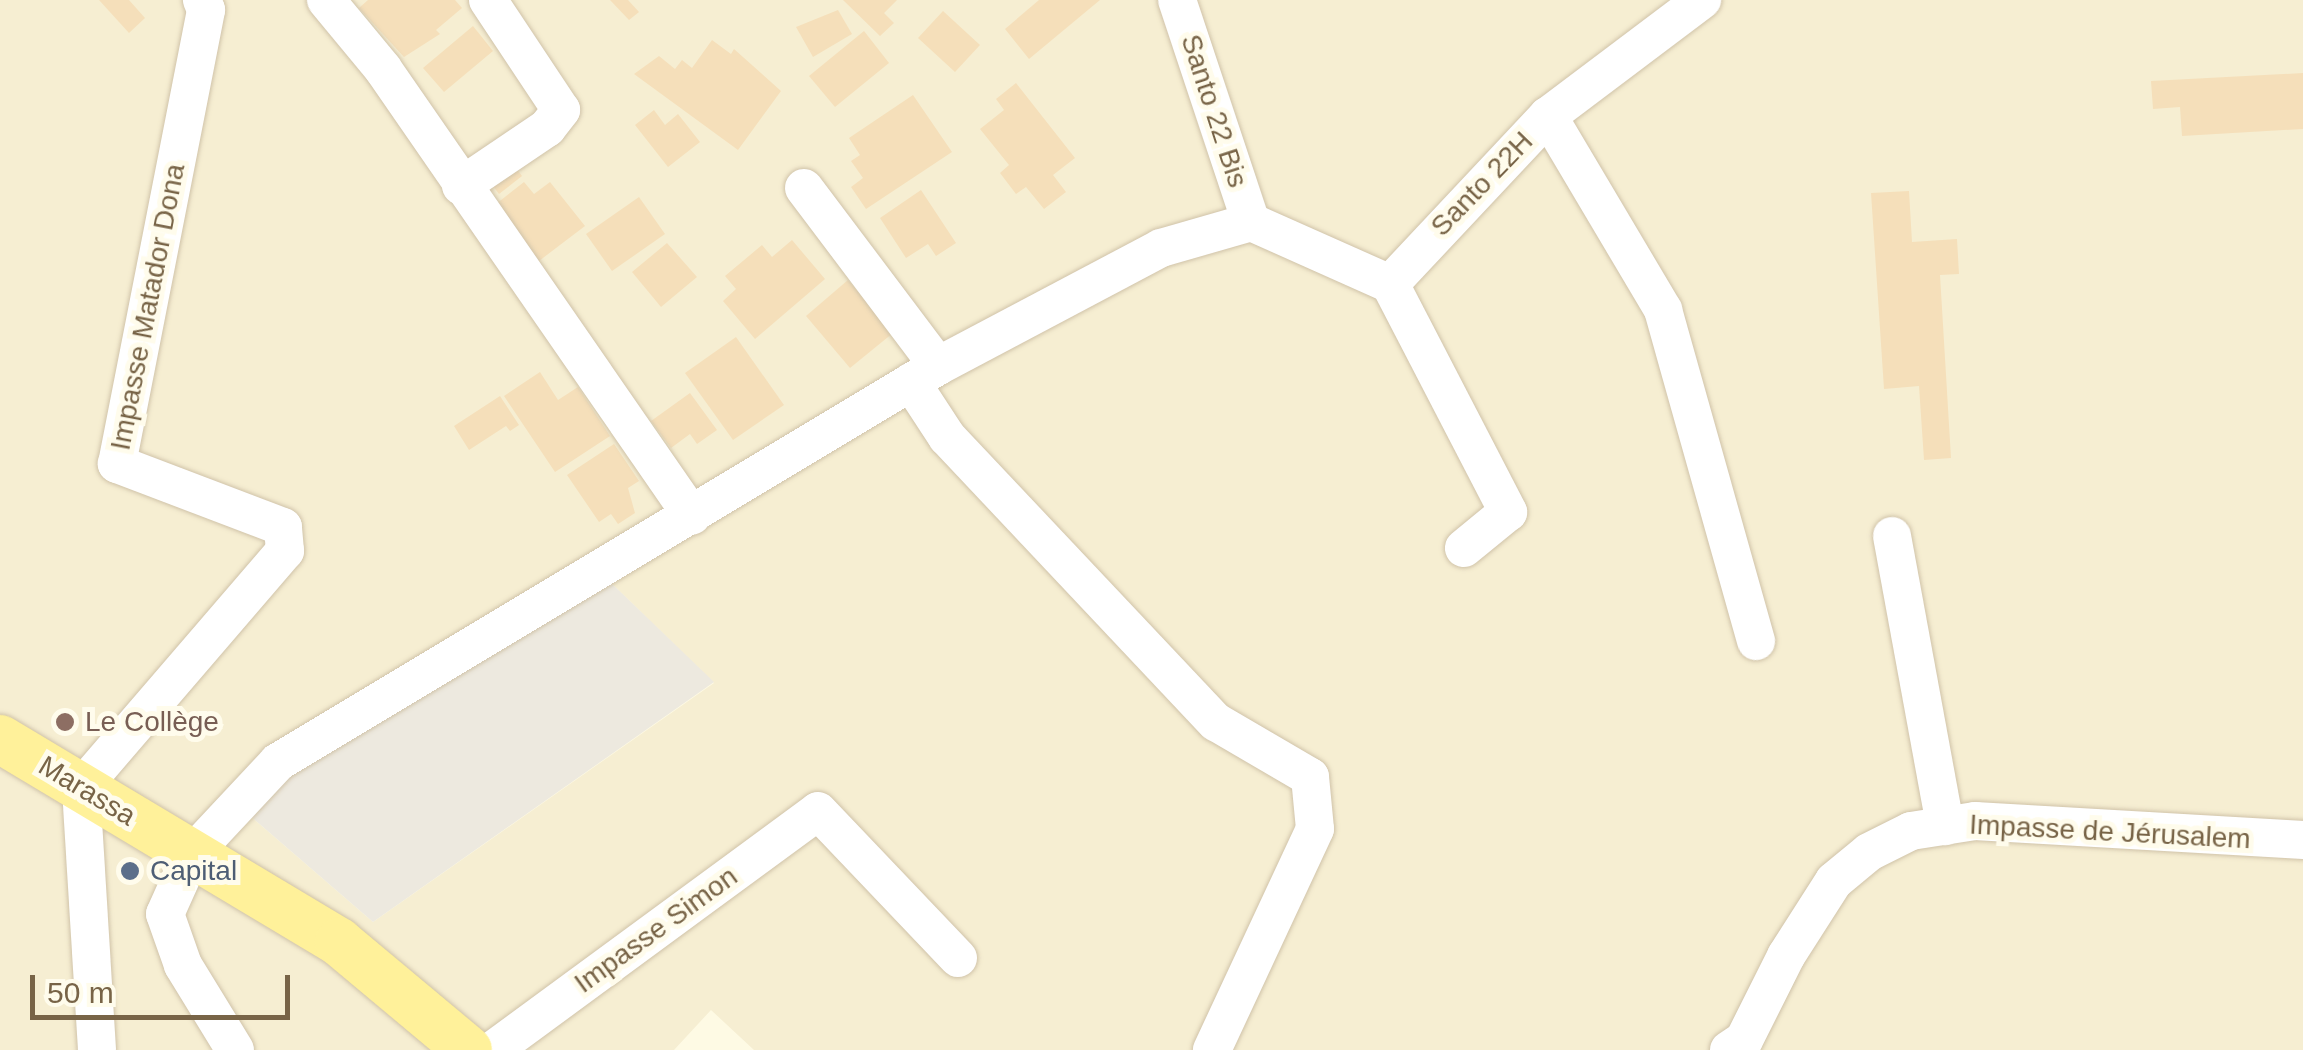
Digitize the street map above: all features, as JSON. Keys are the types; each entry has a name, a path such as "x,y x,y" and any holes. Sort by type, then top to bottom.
{"main road":[{"name":"Marassa","path":"0,739 339,942 468,1050"}],"street":[{"name":"Impasse Matador Dona","path":"81,788 284,551 283,527 118,464 206,10 202,0"},
{"path":"326,0 383,70 692,516"},
{"path":"461,186 547,128 561,110 519,37 488,0"},
{"name":"Santo 22 Bis","path":"1178,0 1250,222"},
{"name":"Santo 22H","path":"1390,284 1548,116 1702,0"},
{"path":"1548,116 1663,310 1756,641"},
{"path":"804,188 924,374 947,438 1216,722 1310,777 1315,829 1212,1050"},
{"path":"235,1050 183,965 165,914 192,854 304,742 692,516 924,374 1161,248 1250,222 1390,284 1508,512 1464,548"},
{"path":"1892,536 1944,826"},
{"path":"81,788 97,1050"},
{"name":"Impasse Simon","path":"493,1050 818,810 958,958"},
{"name":"Impasse de Jérusalem","path":"1729,1050 1744,1040 1786,956 1834,882 1869,852 1910,832 1975,821 2303,840"}],"shaded area":[{"path":"0,0 2303,0 2303,1050 754,1050 711,1010 674,1050 0,1050","holes":["604,576 714,683 373,922 248,814"]},
{"path":"604,576 714,682 373,922 248,814 309,750"}],"building":[{"path":"99,0 129,0 145,18 129,33"},
{"path":"368,0 455,0 462,8 436,30 440,34 404,57 359,8"},
{"path":"610,0 628,0 639,12 629,20"},
{"path":"843,0 897,0 884,13 894,23 880,36"},
{"path":"1039,0 1100,0 1029,59 1005,29"},
{"path":"838,10 852,34 813,57 796,27"},
{"path":"943,11 980,45 955,72 918,38"},
{"path":"473,26 493,51 444,92 423,68"},
{"path":"864,31 889,63 835,107 809,76"},
{"path":"712,40 731,54 734,49 781,91 738,150 634,74 659,56 675,69 682,60 692,68"},
{"path":"2303,73 2303,129 2182,136 2180,107 2153,109 2151,81"},
{"path":"1016,83 1075,158 1053,175 1066,192 1044,209 1026,187 1016,194 1000,173 1009,165 980,129 1004,110 996,99"},
{"path":"913,95 952,152 866,209 851,187 863,178 851,161 860,155 849,138"},
{"path":"654,110 665,125 678,114 700,142 668,167 635,125"},
{"path":"510,160 522,176 499,194 487,178"},
{"path":"524,182 534,194 550,182 585,226 535,264 496,204"},
{"path":"921,190 956,243 936,256 928,244 906,258 880,218"},
{"path":"1909,191 1912,242 1957,239 1959,274 1940,275 1951,458 1924,460 1919,386 1884,389 1871,193"},
{"path":"639,197 665,234 612,271 586,234"},
{"path":"792,240 825,279 755,339 723,301 736,289 725,276 762,245 772,257"},
{"path":"667,243 697,277 661,307 632,272"},
{"path":"848,280 893,333 850,368 806,316"},
{"path":"736,337 784,405 733,440 685,373"},
{"path":"540,372 558,400 578,387 610,436 555,472 504,396"},
{"path":"690,393 717,430 697,444 690,434 671,448 651,421"},
{"path":"500,396 519,425 510,431 506,426 469,450 454,426"},
{"path":"614,444 639,481 628,488 635,513 618,524 611,514 599,522 567,475"}],"place":[{"name":"Le Collège","path":"65,722"},
{"name":"Capital","path":"130,871"}]}
